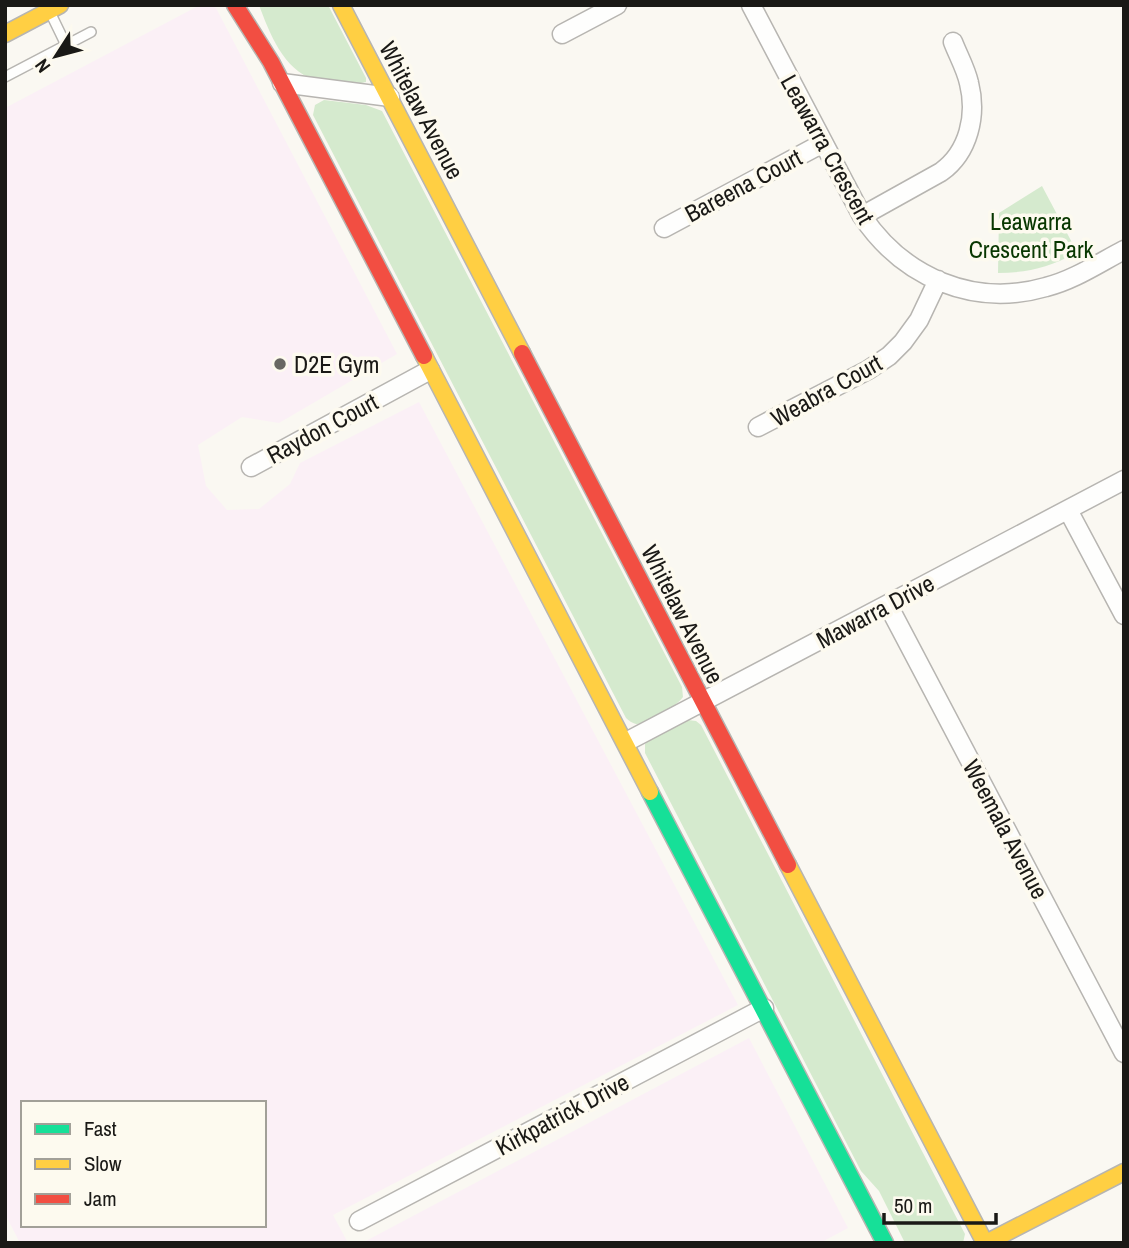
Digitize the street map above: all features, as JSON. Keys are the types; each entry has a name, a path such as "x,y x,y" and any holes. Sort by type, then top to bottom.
{"street":[{"path":"235,5 271,61 626,742 764,1008 877,1240"},
{"path":"251,5 271,61"},
{"name":"Whitelaw Avenue","path":"341,5 986,1243"},
{"path":"562,34 617,5"},
{"name":"Leawarra Crescent","path":"751,5 862,216 892,252 920,271 964,289 1006,294 1048,287 1124,250"},
{"path":"5,34 55,8"},
{"path":"862,216 941,172 953,163 963,148 971,120 971,90 953,42"},
{"path":"282,83 390,97"},
{"name":"Bareena Court","path":"664,228 823,143"},
{"name":"Weabra Court","path":"758,427 889,356 919,320 938,280"},
{"name":"Raydon Court","path":"251,467 430,370"},
{"name":"Mawarra Drive","path":"626,742 1124,480"},
{"path":"1068,510 1124,615"},
{"name":"Weemala Avenue","path":"888,605 1124,1053"},
{"name":"Kirkpatrick Drive","path":"359,1221 764,1008"},
{"path":"986,1243 1124,1172"}],"lane":[{"path":"55,8 66,45"},
{"path":"5,77 91,32"}],"shaded area":[{"path":"200,5 209,5 216,8 397,354 279,423 242,417 198,445 206,486 227,510 259,509 290,484 300,463 419,402 738,1005 333,1215 348,1243 20,1243 5,1214 5,108"},
{"path":"749,1038 848,1228 820,1243 362,1243"}],"green space":[{"path":"259,5 328,5 366,82 314,79 303,75 279,49"},
{"path":"324,100 366,105 382,111 682,687 683,697 654,718 636,724 626,718 313,115 315,105"},
{"name":"Leawarra Crescent Park","path":"1042,186 1077,252 1039,268 998,273 999,213"},
{"path":"688,720 701,725 965,1234 963,1243 905,1243 879,1191 861,1171 645,753 645,744 651,738"}],"traffic: fast":[{"path":"650,792 885,1243"}],"traffic: slow":[{"path":"5,34 60,5"},
{"path":"341,5 522,353"},
{"path":"424,356 650,792"},
{"path":"788,865 985,1243"},
{"path":"986,1243 1124,1172"}],"traffic: jam":[{"path":"235,5 271,62 424,356"},
{"path":"522,353 788,865"}],"place":[{"name":"D2E Gym","path":"280,364"}]}
